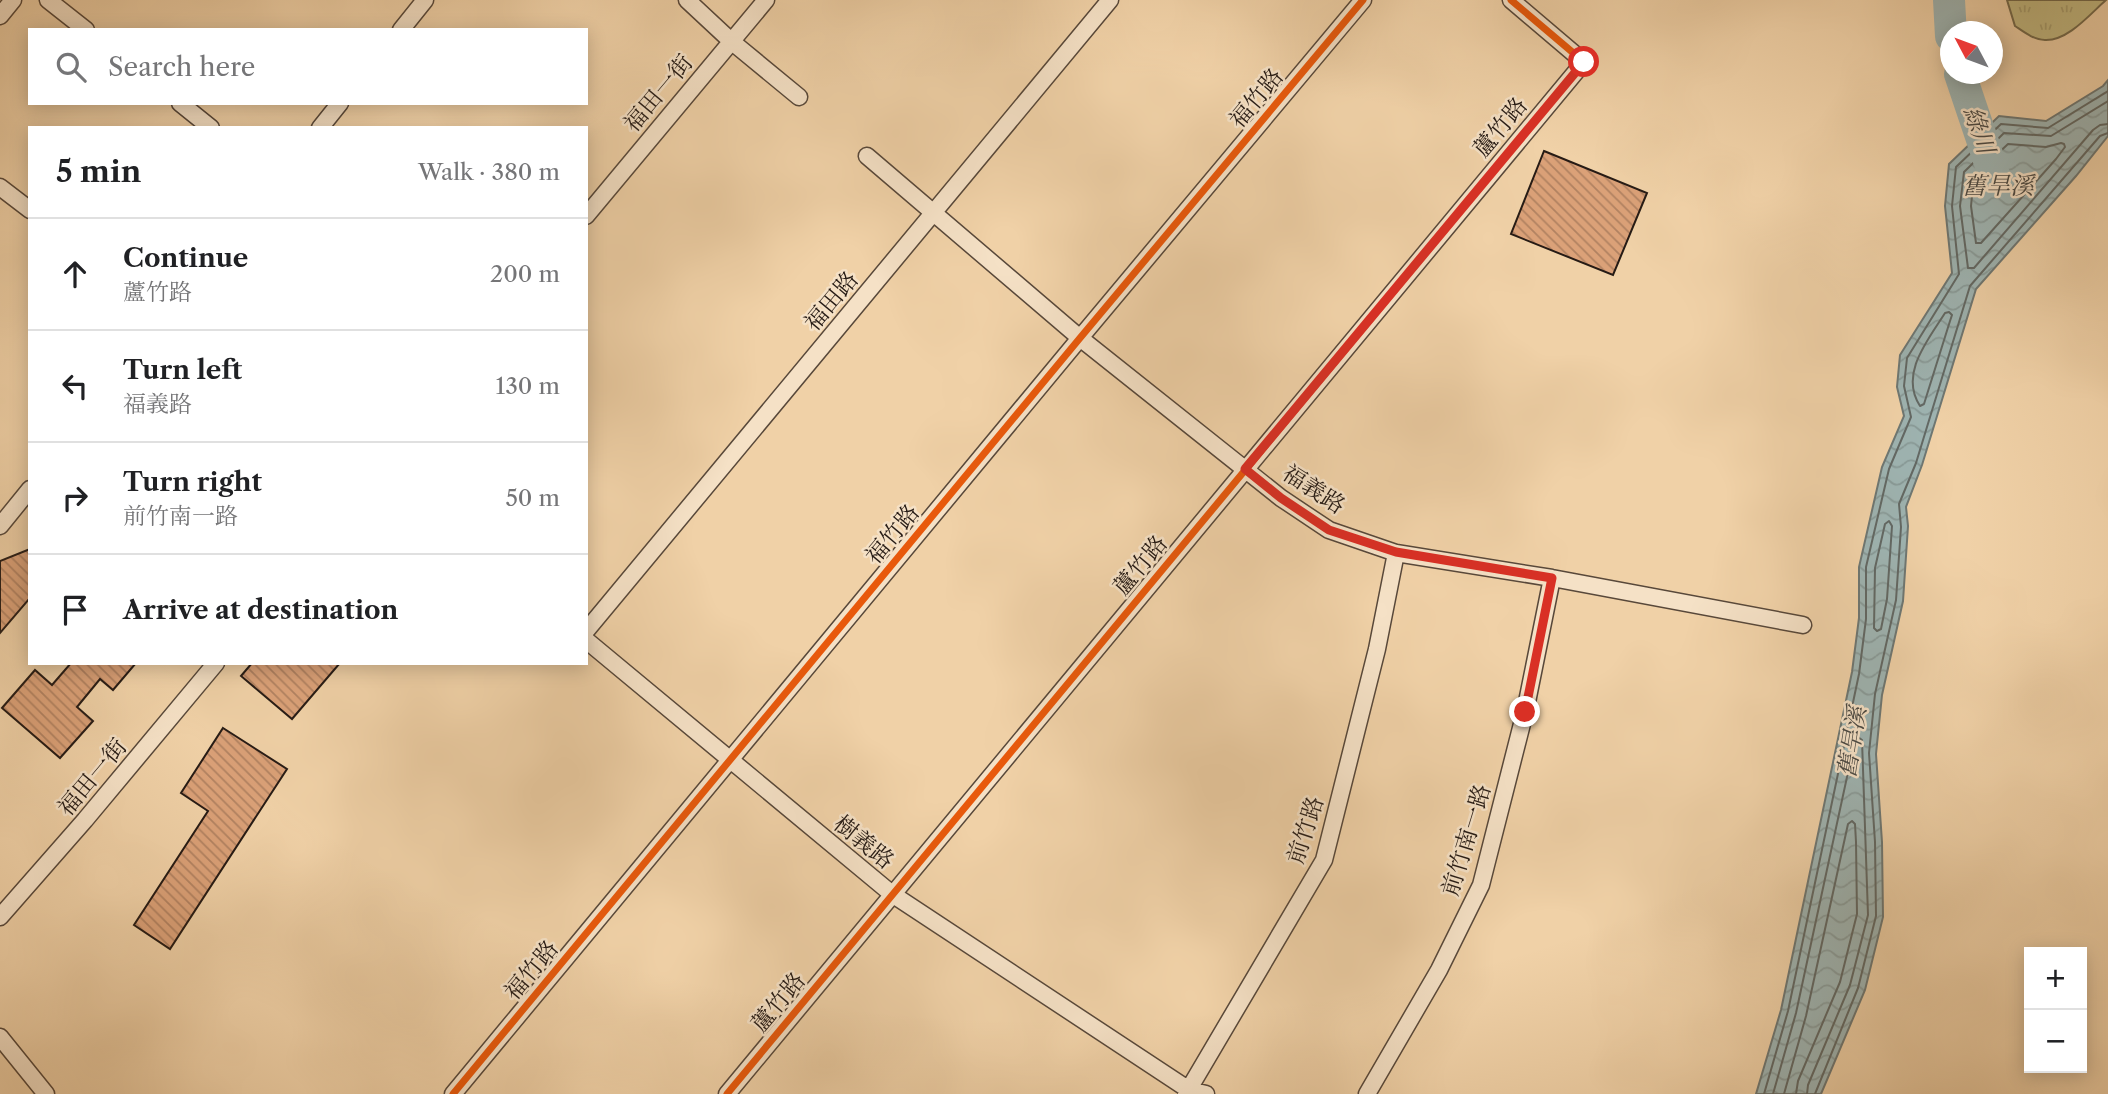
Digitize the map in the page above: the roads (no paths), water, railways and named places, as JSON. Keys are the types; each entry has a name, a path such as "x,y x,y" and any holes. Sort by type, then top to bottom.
{"street":[{"path":"0,16 13,0"},
{"path":"48,0 83,28"},
{"path":"403,28 425,0"},
{"path":"687,0 731,41 799,97"},
{"name":"福田一街","path":"588,214 766,0"},
{"name":"福田路","path":"588,629 1110,0"},
{"name":"福竹路","path":"453,1094 1363,0"},
{"name":"蘆竹路","path":"727,1094 1584,62 1511,0"},
{"path":"182,105 209,126"},
{"path":"322,126 338,105"},
{"name":"福義路","path":"867,156 1080,338 1281,498 1329,530 1396,552 1803,625"},
{"path":"0,187 28,208"},
{"path":"0,526 28,491"},
{"name":"前竹路","path":"1188,1092 1324,860 1377,649 1396,552"},
{"name":"前竹南一路","path":"1367,1094 1439,971 1481,885 1525,712 1552,578"},
{"name":"樹義路","path":"588,642 892,894 1188,1092 1206,1094"},
{"name":"福田一街","path":"0,917 214,665"},
{"path":"0,1037 46,1094"}],"water":[{"name":"舊旱溪","path":"2108,80 2108,136 1976,289 1922,465 1906,507 1908,526 1903,601 1882,695 1876,754 1882,842 1883,917 1865,990 1821,1094 1756,1094 1781,1010 1852,672 1859,618 1859,567 1882,467 1904,416 1897,387 1900,355 1952,273 1945,206 1949,164 1999,116 2046,121 2103,86"}],"waterway":[{"name":"綠川","path":"1949,0 1950,21"},
{"name":"綠川","path":"1963,84 1994,175"}]}
